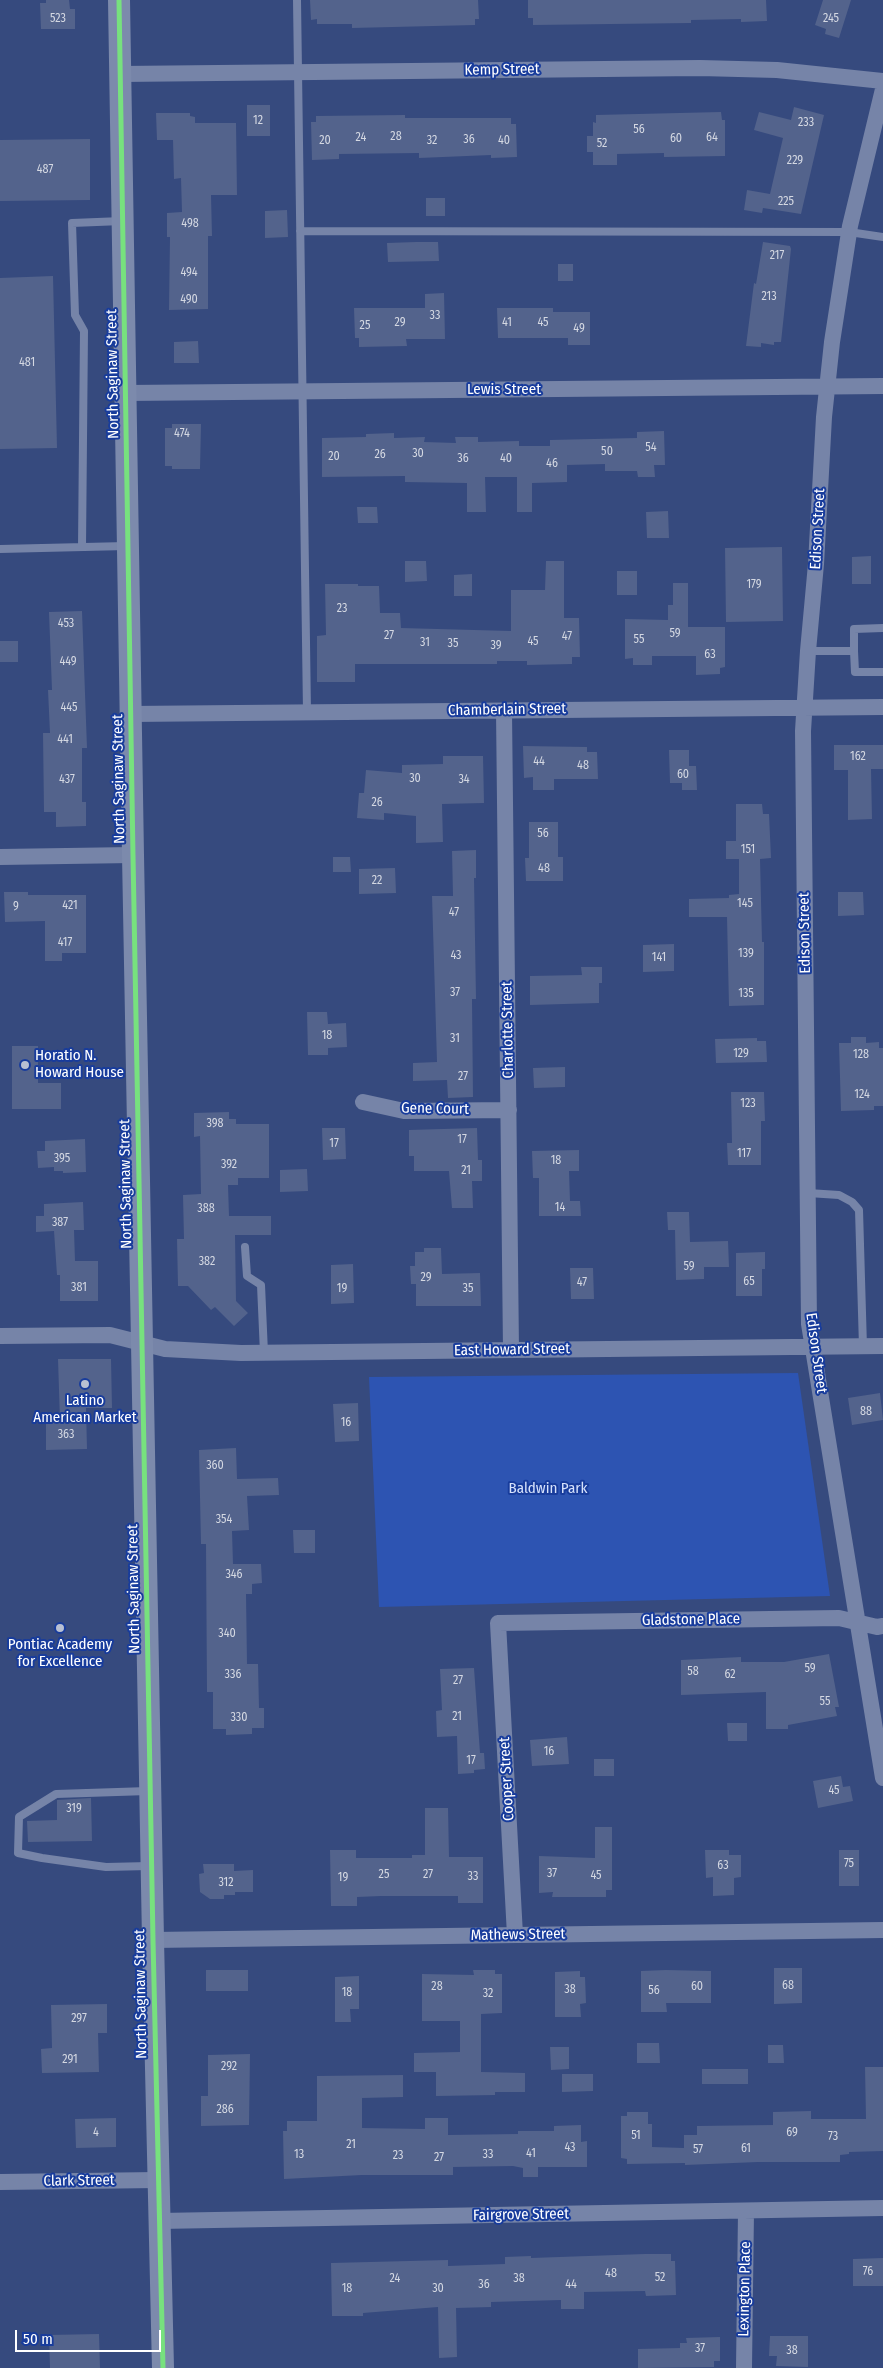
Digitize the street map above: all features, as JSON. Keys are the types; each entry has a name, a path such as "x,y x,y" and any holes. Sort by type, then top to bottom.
{"street":[{"name":"North Saginaw Street","path":"120,0 132,855 151,1866 163,2368"},
{"name":"Kemp Street","path":"121,74 700,68 814,72 883,81"},
{"name":"Edison Street","path":"883,89 849,232 836,305 827,387 816,564 804,708 809,1324 883,1778"},
{"name":"Lewis Street","path":"126,393 883,386"},
{"name":"Chamberlain Street","path":"130,714 883,707"},
{"name":"Charlotte Street","path":"504,710 511,1350"},
{"path":"0,857 132,855"},
{"name":"Gene Court","path":"362,1102 404,1111 509,1110"},
{"name":"East Howard Street","path":"0,1336 110,1335 165,1349 264,1353 883,1346"},
{"name":"Gladstone Place","path":"498,1623 839,1618 883,1626"},
{"name":"Cooper Street","path":"498,1623 516,1935"},
{"name":"Mathews Street","path":"153,1940 883,1930"},
{"name":"Clark Street","path":"0,2182 158,2180"},
{"name":"Fairgrove Street","path":"159,2221 883,2208"},
{"name":"Lexington Place","path":"744,2368 746,2211"}],"lane":[{"path":"297,0 307,712"},
{"path":"82,547 84,331 75,315 72,223 123,221"},
{"path":"300,231 849,232 883,237"},
{"path":"0,549 128,546"},
{"path":"883,628 854,630 855,672 883,672"},
{"path":"808,651 854,651"},
{"path":"808,1193 839,1195 852,1202 859,1210 863,1347"},
{"path":"245,1247 246,1276 261,1285 264,1353"},
{"path":"150,1790 56,1794 19,1817 18,1853 106,1866 151,1866"}],"green space":[{"name":"Baldwin Park","path":"798,1373 830,1596 379,1607 369,1377"}],"building":[{"path":"46,0 69,0 70,9 75,9 75,29 41,29 40,3 46,3"},
{"path":"310,0 478,0 479,19 475,19 475,25 352,28 352,24 317,24 317,19 311,20"},
{"path":"528,0 766,0 767,21 741,22 741,19 691,20 691,23 533,25 533,18 528,18"},
{"path":"823,0 851,0 839,38 825,34 826,29 815,25"},
{"path":"247,105 270,105 270,136 247,136"},
{"path":"794,107 824,115 801,214 763,208 762,213 744,210 747,190 770,194 783,138 754,130 759,112 791,120"},
{"path":"721,112 722,120 725,120 725,156 664,157 664,153 617,154 617,165 593,165 593,152 587,152 587,136 593,136 593,122 596,123 596,115"},
{"path":"156,113 190,113 190,116 195,117 195,123 236,123 237,195 211,195 212,236 208,236 208,309 169,310 170,237 167,237 167,213 182,212 181,178 174,179 173,140 157,140"},
{"path":"405,115 405,118 511,118 511,124 516,124 517,157 491,158 491,155 419,158 419,153 339,154 339,159 312,160 311,122 316,122 316,116"},
{"path":"90,139 90,200 0,201 0,140"},
{"path":"426,198 445,198 445,216 426,216"},
{"path":"287,210 288,237 265,238 265,211"},
{"path":"438,242 439,261 388,262 387,243"},
{"path":"763,242 790,246 791,249 781,342 774,342 774,345 761,343 761,347 746,346 754,283 756,284"},
{"path":"558,264 573,264 573,281 558,281"},
{"path":"53,276 57,448 0,449 0,278"},
{"path":"444,293 445,339 406,339 407,346 359,347 359,338 355,338 354,308 425,308 425,294"},
{"path":"497,308 553,308 553,312 590,312 590,345 568,345 568,338 498,338"},
{"path":"198,341 199,363 174,363 174,342"},
{"path":"172,424 201,424 200,469 172,469 172,466 165,466 165,428 172,428"},
{"path":"664,431 665,465 654,465 655,477 638,477 637,471 605,471 605,464 567,465 567,482 532,483 532,512 517,512 517,477 485,477 486,512 467,512 467,483 405,482 405,476 322,477 322,438 366,437 366,434 394,433 394,438 425,437 424,442 456,443 455,437 478,437 478,442 519,441 519,446 550,446 550,440 637,438 637,432"},
{"path":"357,507 377,507 378,523 358,523"},
{"path":"668,511 669,538 647,538 646,512"},
{"path":"782,547 783,621 726,622 725,548"},
{"path":"871,556 871,584 852,584 852,557"},
{"path":"405,561 426,561 427,581 405,582"},
{"path":"546,561 564,561 564,618 579,618 580,657 572,657 572,664 527,665 527,661 497,661 497,664 355,664 355,682 317,682 317,636 326,635 325,584 379,586 380,613 400,613 401,628 511,631 511,590 545,590"},
{"path":"617,571 637,571 637,595 617,595"},
{"path":"472,574 472,596 454,596 454,575"},
{"path":"673,583 688,583 688,627 725,627 725,667 720,668 720,674 696,675 696,656 652,656 652,665 633,665 633,658 625,659 625,619 668,620 668,605 673,605"},
{"path":"82,611 87,748 82,748 82,802 86,802 86,826 56,827 56,812 44,812 43,733 50,733 48,690 52,690 49,612"},
{"path":"0,641 18,641 18,662 0,662"},
{"path":"834,745 883,745 883,769 871,769 872,819 848,820 848,770 834,770"},
{"path":"523,746 587,747 587,752 597,752 598,779 554,779 554,790 533,790 533,777 524,778"},
{"path":"669,750 689,750 689,766 696,766 697,790 682,790 682,783 670,783"},
{"path":"443,756 483,756 484,803 442,804 443,842 416,843 416,816 384,813 384,820 357,818 359,793 364,793 366,770 402,773 402,765 443,764"},
{"path":"736,804 762,804 763,814 769,814 771,858 760,859 762,942 764,942 764,1005 729,1006 727,917 689,917 689,899 729,898 729,895 739,894 739,859 726,859 726,841 736,841"},
{"path":"529,822 558,822 558,857 563,857 563,881 526,881 525,858 529,858"},
{"path":"476,850 476,878 474,878 476,999 472,999 473,1097 448,1098 447,1080 413,1081 413,1063 437,1062 432,896 453,896 452,851"},
{"path":"333,857 350,857 351,872 333,872"},
{"path":"395,868 396,893 359,894 359,869"},
{"path":"4,892 28,892 28,895 86,895 86,953 62,953 62,961 45,961 45,921 5,922"},
{"path":"838,892 863,892 864,915 838,916"},
{"path":"674,944 674,971 643,972 643,945"},
{"path":"581,967 602,967 602,983 599,983 599,1003 530,1005 530,976 582,975"},
{"path":"307,1012 327,1012 328,1024 346,1023 347,1047 328,1048 328,1055 308,1055"},
{"path":"851,1037 866,1037 866,1043 879,1042 879,1048 883,1048 883,1106 874,1106 874,1110 841,1111 839,1043 851,1043"},
{"path":"757,1038 757,1041 766,1041 767,1062 716,1063 715,1039"},
{"name":"Horatio N. Howard House","path":"12,1046 38,1046 38,1083 61,1083 61,1109 12,1109"},
{"path":"565,1067 565,1087 534,1088 533,1068"},
{"path":"731,1092 764,1092 765,1121 761,1121 761,1165 728,1165 727,1143 732,1143"},
{"path":"229,1112 229,1119 236,1119 236,1124 269,1124 269,1178 238,1178 238,1185 228,1185 229,1216 271,1216 271,1235 235,1235 236,1301 248,1313 234,1326 215,1307 211,1310 188,1286 178,1286 177,1239 184,1239 183,1195 201,1194 200,1136 194,1137 194,1113"},
{"path":"322,1128 345,1128 346,1159 323,1160"},
{"path":"477,1128 478,1160 482,1160 482,1181 472,1181 473,1208 452,1208 449,1171 414,1171 414,1156 409,1156 409,1130"},
{"path":"85,1139 86,1172 63,1173 63,1171 54,1171 54,1167 38,1168 37,1151 45,1151 45,1141"},
{"path":"579,1150 579,1171 569,1171 570,1201 580,1201 581,1216 539,1216 539,1178 533,1178 532,1151"},
{"path":"307,1169 308,1191 280,1192 280,1170"},
{"path":"83,1202 84,1230 74,1230 75,1261 98,1261 98,1301 60,1301 60,1275 57,1275 54,1231 36,1232 36,1216 44,1216 44,1204"},
{"path":"667,1212 689,1212 690,1242 728,1241 729,1267 704,1267 704,1279 676,1280 675,1230 668,1230"},
{"path":"424,1248 441,1248 442,1274 480,1273 481,1306 416,1306 416,1284 411,1284 410,1266 415,1266 415,1252 424,1252"},
{"path":"765,1252 765,1269 762,1269 762,1296 736,1296 736,1253"},
{"path":"353,1264 354,1303 331,1304 331,1265"},
{"path":"570,1268 593,1268 594,1299 571,1299"},
{"name":"Latino American Market","path":"58,1359 111,1359 112,1408 86,1408 87,1449 46,1450 46,1421 60,1421"},
{"path":"880,1393 883,1420 852,1425 848,1398"},
{"path":"358,1403 359,1441 335,1442 333,1404"},
{"path":"236,1448 237,1479 278,1478 279,1495 247,1496 249,1530 232,1531 233,1564 261,1564 262,1583 252,1584 252,1594 246,1594 247,1664 258,1664 259,1708 264,1708 264,1728 252,1728 252,1734 226,1735 226,1729 213,1729 213,1692 207,1692 206,1544 201,1544 199,1450"},
{"path":"293,1530 315,1530 315,1553 294,1553"},
{"path":"829,1654 839,1707 835,1707 837,1716 788,1725 788,1729 766,1729 766,1692 681,1695 681,1660 741,1657 741,1662 784,1662"},
{"path":"474,1668 480,1753 484,1753 485,1769 474,1770 474,1773 458,1774 457,1736 437,1737 436,1711 442,1710 440,1669"},
{"path":"727,1723 747,1723 747,1741 728,1741"},
{"path":"567,1737 569,1764 532,1766 530,1740"},
{"path":"594,1759 614,1759 614,1776 594,1776"},
{"path":"841,1776 843,1787 850,1786 853,1801 818,1808 813,1781"},
{"path":"91,1798 92,1841 28,1842 27,1821 57,1820 57,1800"},
{"path":"425,1808 448,1808 449,1857 483,1857 483,1903 458,1903 458,1896 381,1896 357,1897 357,1906 331,1906 330,1850 356,1850 356,1858 412,1858 412,1855 425,1855"},
{"path":"595,1827 612,1827 612,1890 606,1890 606,1897 552,1897 553,1892 539,1893 539,1856 595,1858"},
{"path":"705,1850 729,1850 729,1855 741,1855 741,1877 734,1878 734,1895 713,1896 713,1877 706,1878"},
{"path":"839,1850 859,1850 859,1886 839,1886"},
{"path":"203,1864 234,1864 234,1871 253,1870 253,1892 235,1892 235,1895 224,1895 224,1899 210,1899 200,1892 199,1874 204,1873"},
{"path":"774,1968 802,1968 802,2003 774,2004"},
{"path":"206,1970 248,1970 248,1991 206,1991"},
{"path":"473,1970 495,1970 495,1974 502,1974 502,2013 481,2014 481,2072 525,2073 525,2092 495,2092 495,2095 436,2096 436,2072 414,2072 414,2053 460,2052 460,2021 422,2021 422,1974 474,1975"},
{"path":"580,1971 580,1977 585,1977 586,2003 580,2004 581,2017 555,2017 555,1972"},
{"path":"641,1971 711,1971 711,2003 666,2003 667,2012 641,2012"},
{"path":"359,1976 359,2009 350,2009 351,2022 335,2022 335,1977"},
{"path":"107,2004 107,2033 98,2033 99,2072 42,2073 41,2049 52,2048 51,2005"},
{"path":"637,2043 659,2043 660,2063 637,2063"},
{"path":"768,2045 783,2045 784,2063 768,2063"},
{"path":"550,2047 569,2047 569,2069 551,2070"},
{"path":"250,2054 249,2125 201,2126 201,2096 208,2096 208,2055"},
{"path":"865,2067 883,2067 883,2151 849,2152 849,2154 840,2155 840,2162 758,2162 685,2165 685,2163 627,2164 627,2159 621,2158 621,2116 627,2116 627,2112 648,2112 648,2124 652,2124 652,2147 684,2148 684,2135 697,2135 697,2126 773,2125 773,2112 811,2111 811,2119 866,2119"},
{"path":"702,2069 748,2069 748,2084 702,2084"},
{"path":"562,2074 593,2074 593,2091 562,2092"},
{"path":"403,2075 403,2097 362,2098 362,2128 425,2129 425,2118 448,2118 448,2135 518,2134 518,2131 554,2131 554,2126 581,2125 581,2142 587,2141 587,2167 538,2167 538,2177 523,2177 523,2168 513,2166 453,2167 453,2175 362,2175 284,2179 283,2131 287,2131 287,2121 317,2121 317,2076"},
{"path":"116,2118 116,2147 76,2148 75,2119"},
{"path":"671,2254 671,2261 675,2261 676,2295 646,2296 645,2291 584,2292 584,2309 561,2309 561,2300 491,2302 491,2307 456,2308 457,2357 439,2358 438,2307 363,2313 363,2316 332,2316 331,2263 448,2260 448,2266 505,2264 505,2257 531,2256 531,2258"},
{"path":"883,2258 883,2286 853,2286 853,2259"},
{"path":"99,2334 100,2368 50,2368 49,2335"},
{"path":"770,2336 808,2336 808,2367 776,2366 777,2356 769,2356"},
{"path":"720,2337 720,2361 714,2361 714,2367 638,2368 638,2349 680,2348 680,2343 687,2343 686,2338"}],"cycle path":[{"path":"119,0 153,1940 163,2368"}],"place":[{"name":"Horatio N. Howard House","path":"25,1065"},
{"name":"Latino American Market","path":"85,1384"},
{"name":"Pontiac Academy for Excellence","path":"60,1628"}]}
